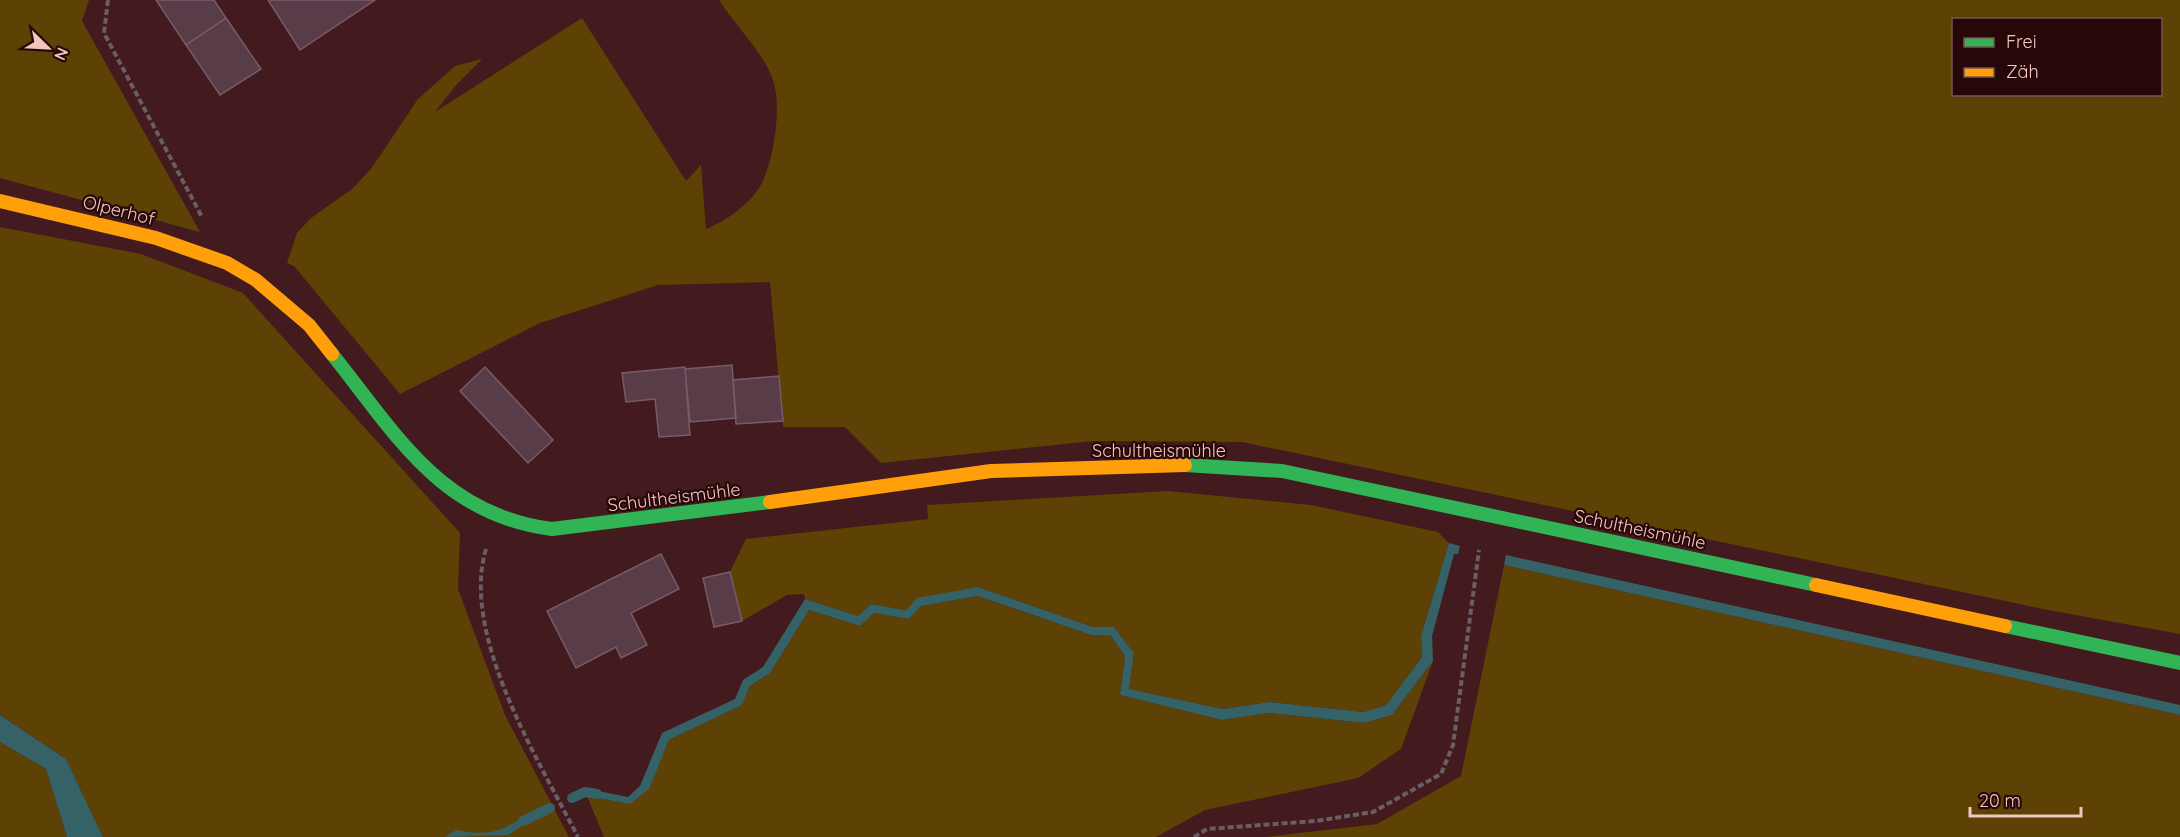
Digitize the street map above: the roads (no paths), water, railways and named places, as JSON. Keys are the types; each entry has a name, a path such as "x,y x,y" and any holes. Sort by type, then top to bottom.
{"street":[{"name":"Olperhof","path":"0,201 156,238 227,263"},
{"name":"Schultheismühle","path":"227,263 256,280 309,325 407,447 452,492 497,517 521,525 552,529 870,490 991,471 1197,465 1282,471 2180,663"}],"water":[{"path":"1449,543 1460,546 1458,554 1454,554 1432,636 1433,661 1392,715 1364,723 1269,713 1222,720 1120,695 1125,656 1110,635 1091,635 978,596 921,606 909,619 874,613 860,626 809,610 770,673 750,686 742,705 669,740 649,789 630,804 587,796 583,788 628,797 640,786 662,733 735,699 743,680 763,667 805,599 858,616 871,604 906,610 917,598 978,587 1093,627 1114,627 1134,653 1129,689 1223,709 1269,702 1363,712 1386,705 1422,657 1421,636"},
{"path":"1506,555 2180,705 2180,715 1504,565"},
{"path":"0,715 66,759 103,837 67,837 46,769 0,742"},
{"path":"533,811 536,817 508,835 445,837 456,830 479,833 497,831"}],"waterway":[{"path":"572,798 585,792 597,794"},
{"path":"523,821 550,808"}]}
